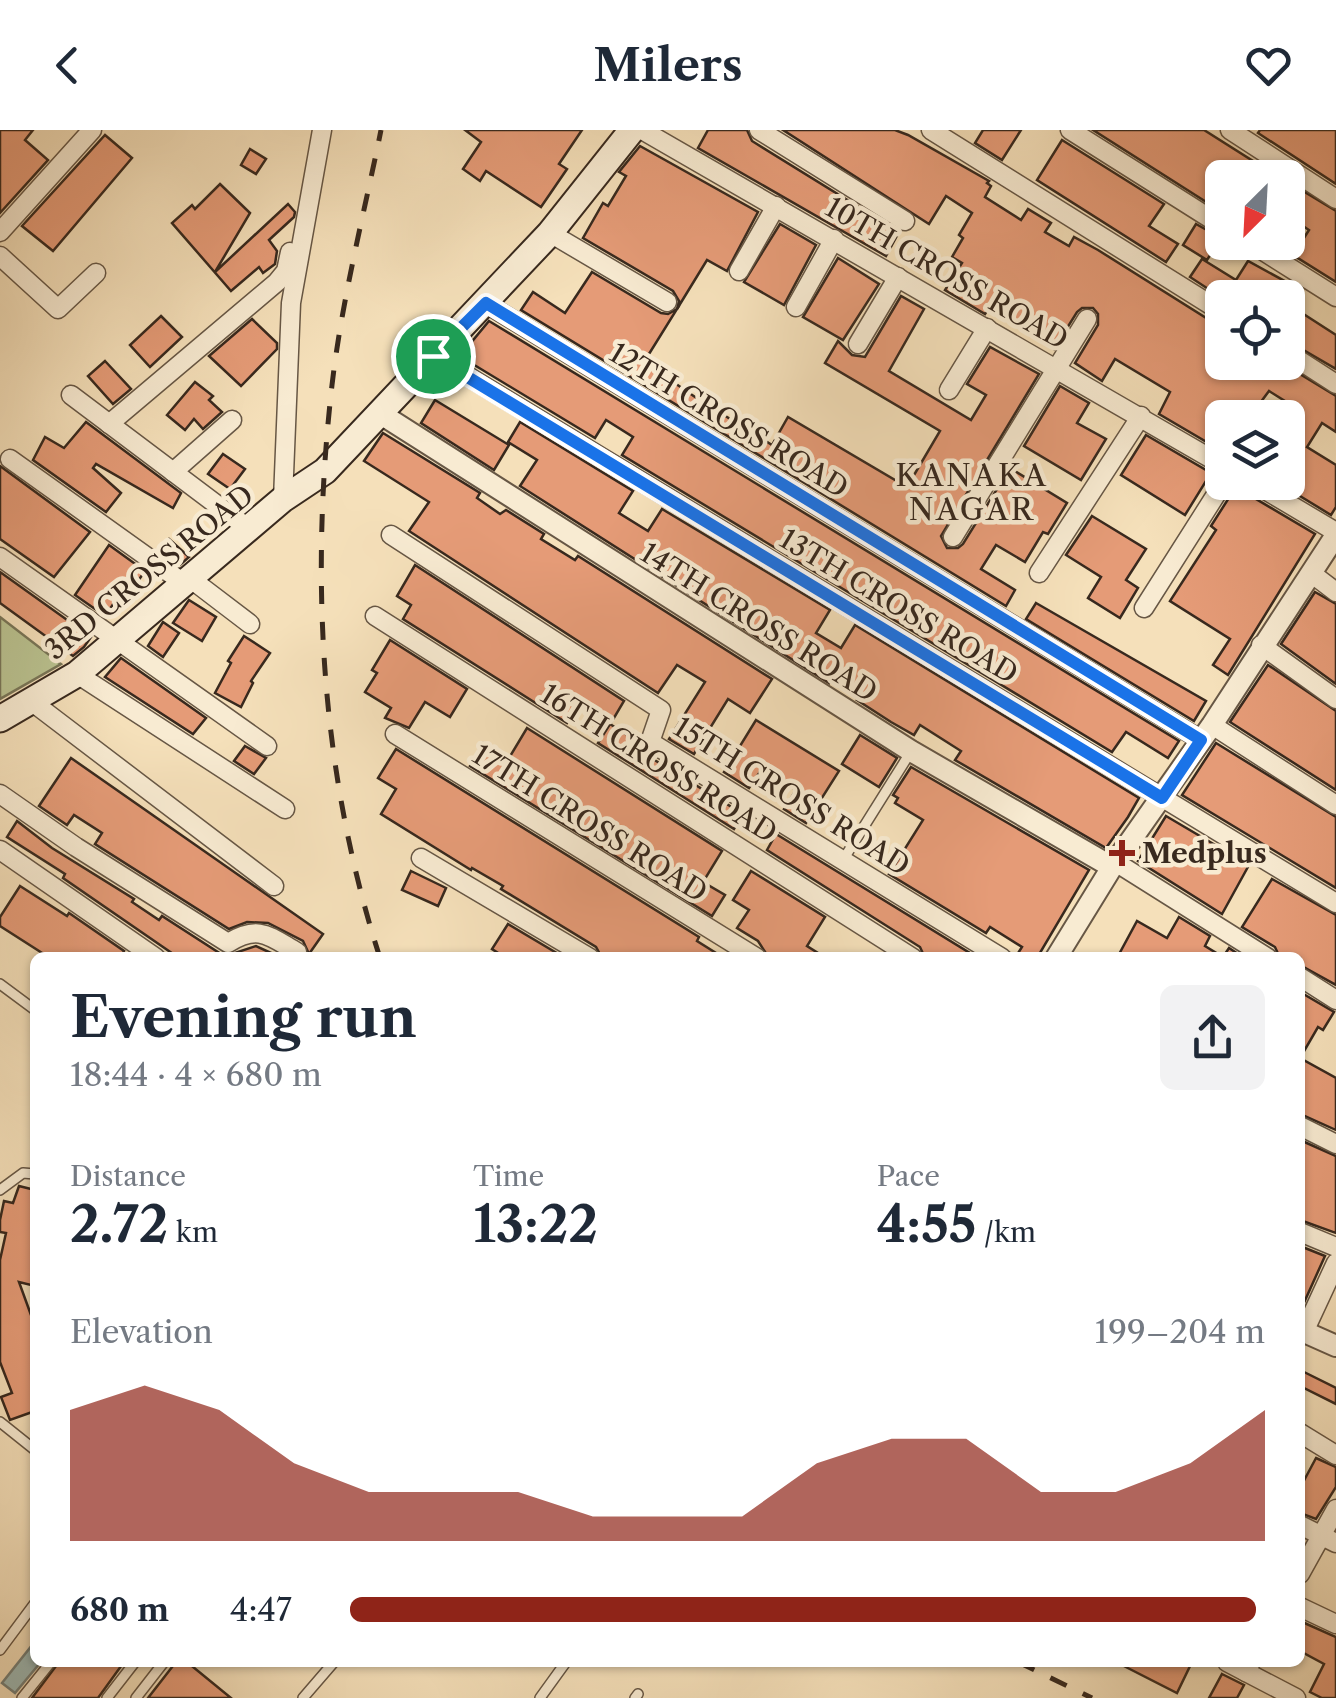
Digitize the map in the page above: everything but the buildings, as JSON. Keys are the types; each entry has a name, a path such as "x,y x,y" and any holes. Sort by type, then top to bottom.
{"main road":[{"name":"3RD CROSS ROAD","path":"0,719 77,674 283,500 326,472 550,233 632,130"}],"street":[{"path":"0,232 92,130"},
{"path":"283,500 291,302 322,130"},
{"name":"10TH CROSS ROAD","path":"642,130 1205,455"},
{"path":"759,130 904,221"},
{"path":"931,130 1205,301"},
{"path":"1070,130 1205,215"},
{"path":"1230,130 1336,199"},
{"path":"739,271 776,206"},
{"path":"109,424 278,282 289,264 294,230 307,216"},
{"path":"550,233 667,302"},
{"path":"796,307 834,239"},
{"path":"0,256 58,310 96,272"},
{"path":"1277,260 1336,297"},
{"path":"858,344 898,277"},
{"name":"12TH CROSS ROAD","path":"486,303 1336,806"},
{"path":"954,537 1087,319"},
{"path":"949,390 987,328"},
{"name":"13TH CROSS ROAD","path":"433,356 1336,903"},
{"path":"1305,364 1336,384"},
{"path":"71,395 249,529"},
{"name":"14TH CROSS ROAD","path":"382,414 911,751 1114,865"},
{"path":"1039,573 1141,416"},
{"path":"173,472 232,420"},
{"path":"10,459 250,624"},
{"path":"1144,608 1213,500"},
{"path":"1060,952 1336,533 1282,500"},
{"name":"15TH CROSS ROAD","path":"390,535 661,710 650,742 992,952"},
{"path":"0,557 268,746"},
{"path":"1311,573 1336,592"},
{"name":"16TH CROSS ROAD","path":"375,616 904,952"},
{"path":"1262,645 1336,699"},
{"path":"77,674 285,809"},
{"path":"32,701 274,886"},
{"name":"17TH CROSS ROAD","path":"395,734 748,952"},
{"path":"0,794 228,943 245,932 263,932 298,952"},
{"path":"0,850 147,952"},
{"path":"421,858 580,952"},
{"path":"1114,865 1258,952"},
{"path":"1305,981 1336,1000"},
{"path":"1305,1128 1336,1144"},
{"path":"1305,1234 1335,1248 1305,1323"},
{"path":"1305,1332 1336,1346"},
{"path":"1305,1436 1336,1454"},
{"path":"1305,1568 1329,1540 1336,1509"},
{"path":"1305,1528 1329,1540"},
{"path":"1305,1609 1336,1624"},
{"path":"1249,1667 1296,1698"}],"lane":[{"path":"843,860 911,751"},
{"path":"0,984 30,1006"},
{"path":"0,1190 23,1173 30,1174"},
{"path":"0,1422 30,1446"},
{"path":"0,1650 30,1610"},
{"path":"22,1698 47,1667"},
{"path":"107,1698 132,1667"},
{"path":"136,1698 160,1667"},
{"path":"303,1698 330,1667"},
{"path":"540,1698 562,1667"}],"green space":[{"path":"0,617 61,664 0,699"}],"water":[{"path":"30,1648 30,1667 37,1667 15,1693 2,1683"}],"railway":[{"path":"378,952 344,817 333,746 325,674 322,529 336,353 381,130"},
{"path":"1028,1667 1092,1698"}],"place":[{"name":"Medplus","path":"1122,853"}],"district":[{"name":"KANAKA NAGAR","path":"972,492"}],"route":[{"path":"486,303 1201,740 1162,798 433,356 486,303"}]}
